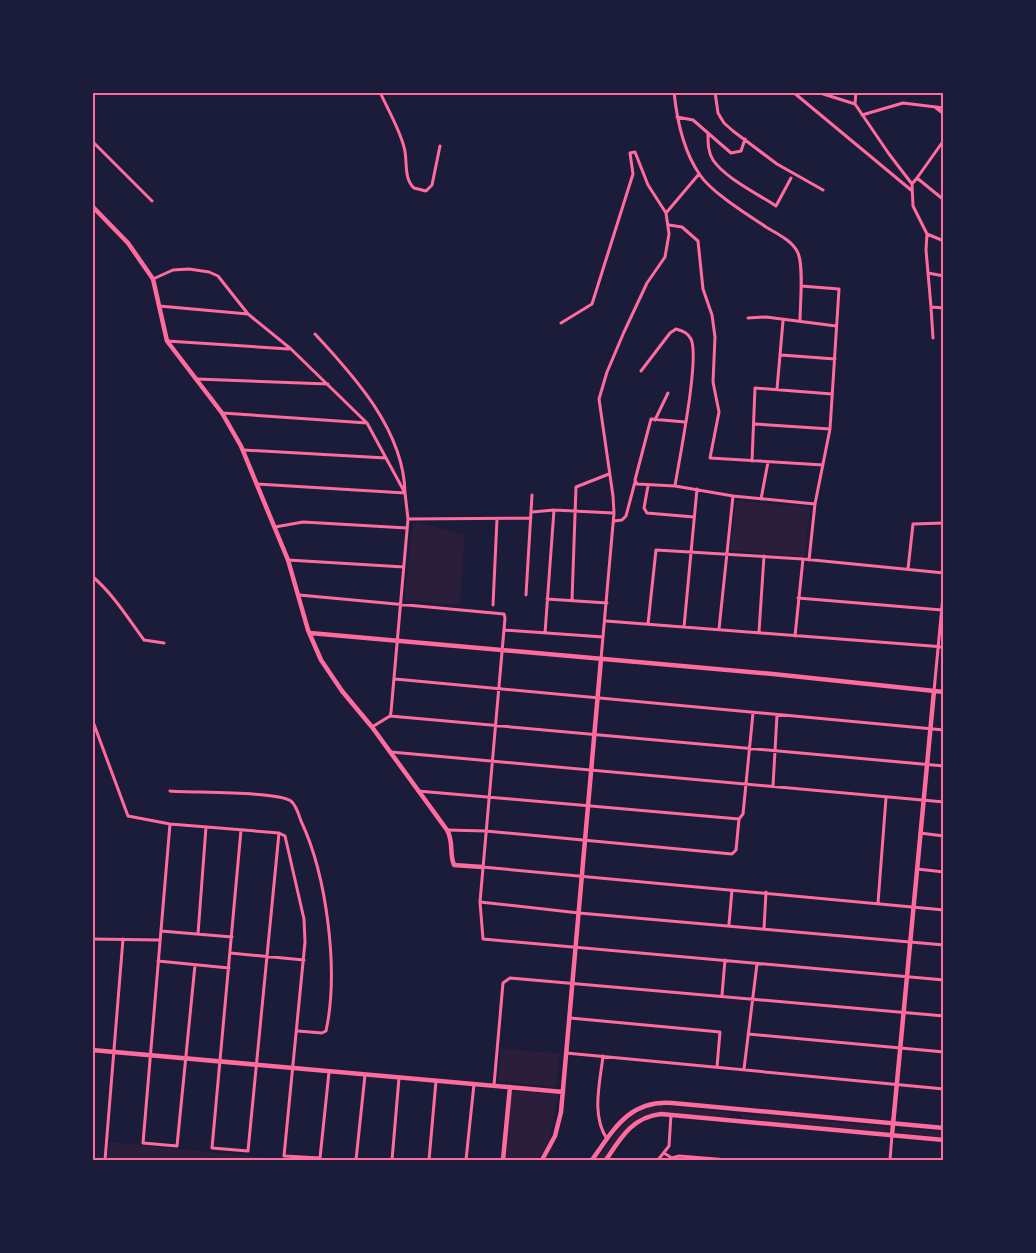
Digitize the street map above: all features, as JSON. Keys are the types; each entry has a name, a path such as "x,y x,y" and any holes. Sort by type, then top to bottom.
{"street":[{"path":"380,92 404,148 406,171 414,188 426,191 432,185 440,146"},
{"path":"674,92 676,117 682,140 705,182 751,218 790,243 798,253 801,286 800,321"},
{"path":"715,92 718,113 724,123 777,164 823,190"},
{"path":"793,92 911,190"},
{"path":"817,92 855,104"},
{"path":"856,92 855,104 900,170 912,184"},
{"path":"862,115 902,103 944,108"},
{"path":"936,108 944,114"},
{"path":"676,117 693,120 731,153 741,151 745,139"},
{"path":"708,134 709,150 714,161 727,174 776,206 791,178"},
{"path":"933,338 927,234 913,206 911,190 912,184 944,140"},
{"path":"92,141 152,201"},
{"path":"542,1160 559,1125 563,1092 584,840 614,521 610,474 599,399 607,372 624,332 647,283 665,257 669,225 666,213 648,185 637,155 633,151 630,153 633,174 592,304 561,323"},
{"path":"666,213 699,174"},
{"path":"917,178 944,200"},
{"path":"92,206 128,244 153,279 167,341 222,413 242,450 288,560 310,633 322,660 342,690 372,727 447,830 451,838 454,864 944,910"},
{"path":"669,225 682,227 698,241 703,289 712,315 715,337 713,382 719,412 710,458 823,465"},
{"path":"927,234 944,241"},
{"path":"153,279 173,270 209,272 218,276 248,314 290,349 367,423 405,493"},
{"path":"928,273 944,276"},
{"path":"801,286 840,289 830,429 815,504 808,560"},
{"path":"160,306 248,314"},
{"path":"931,307 944,308"},
{"path":"748,318 766,317 782,321 800,321 836,326"},
{"path":"777,389 782,321"},
{"path":"641,371 670,333 676,329 685,331 691,338 693,346 685,422 675,486"},
{"path":"315,334 369,396 394,446 404,478 408,519 395,679 390,716"},
{"path":"167,341 290,349"},
{"path":"781,355 835,359"},
{"path":"197,379 328,384"},
{"path":"752,461 755,388 832,394"},
{"path":"655,420 668,394"},
{"path":"222,413 367,423"},
{"path":"614,521 622,520 626,516 651,419 685,422"},
{"path":"755,424 830,429"},
{"path":"242,450 387,458"},
{"path":"761,499 768,462"},
{"path":"572,600 576,487 610,474"},
{"path":"636,483 648,486 675,486 733,496 815,504"},
{"path":"257,484 405,493"},
{"path":"648,486 644,508 647,513 694,517"},
{"path":"684,627 697,489"},
{"path":"526,595 532,495"},
{"path":"719,629 733,496"},
{"path":"532,512 554,510 614,513"},
{"path":"545,633 554,510"},
{"path":"408,519 531,518"},
{"path":"493,605 497,519"},
{"path":"274,527 303,522 407,528"},
{"path":"908,569 913,524 944,523"},
{"path":"648,624 656,550 803,559 944,574"},
{"path":"759,632 764,556"},
{"path":"795,636 803,559"},
{"path":"288,560 404,567"},
{"path":"92,576 112,595 144,640 164,643"},
{"path":"890,1160 944,584"},
{"path":"298,595 499,612 505,618 482,867 480,902 483,939 944,980"},
{"path":"798,598 942,610"},
{"path":"547,599 607,603"},
{"path":"606,621 944,648"},
{"path":"504,630 603,637"},
{"path":"310,633 773,674 944,692"},
{"path":"395,679 944,730"},
{"path":"447,830 486,831 735,852 739,819 743,814 747,784 753,713"},
{"path":"773,786 778,715"},
{"path":"372,727 390,716 944,766"},
{"path":"92,719 125,812 132,818 170,824 279,833 285,836 304,919 304,960 284,1156 320,1158 329,1072"},
{"path":"390,752 944,802"},
{"path":"170,791 264,796 288,800 294,805 312,843 320,876 330,943 331,970 326,1031 322,1033 298,1031"},
{"path":"418,791 588,804 739,819"},
{"path":"878,903 886,798"},
{"path":"170,824 143,1142 177,1146 187,1058 194,964"},
{"path":"198,934 206,827"},
{"path":"241,830 212,1148 248,1151 279,833"},
{"path":"920,834 944,836"},
{"path":"917,869 944,872"},
{"path":"729,924 732,890"},
{"path":"764,929 766,892"},
{"path":"480,902 579,913 729,924 764,929 944,945"},
{"path":"161,931 232,936"},
{"path":"92,939 160,940"},
{"path":"105,1160 116,1052 123,939"},
{"path":"230,953 304,960"},
{"path":"722,995 725,960"},
{"path":"158,961 229,968"},
{"path":"744,1069 757,964"},
{"path":"494,1086 503,983 506,979 722,995 944,1016"},
{"path":"570,1018 720,1032 717,1067"},
{"path":"748,1034 944,1052"},
{"path":"92,1050 563,1092"},
{"path":"566,1053 944,1089"},
{"path":"603,1056 598,1116 599,1126 607,1140"},
{"path":"356,1160 365,1075"},
{"path":"392,1160 399,1078"},
{"path":"429,1160 436,1081"},
{"path":"466,1160 474,1084"},
{"path":"503,1160 510,1087"},
{"path":"592,1160 627,1116 636,1109 653,1103 733,1108 944,1128"},
{"path":"732,1120 733,1108"},
{"path":"606,1160 626,1132 640,1119 650,1115 732,1120 944,1140"},
{"path":"658,1160 668,1146 670,1115"},
{"path":"664,1153 674,1159 679,1156 728,1160"}],"shaded area":[{"path":"736,501 810,507 805,557 730,550"},
{"path":"417,522 465,535 460,605 404,600 413,523"},
{"path":"501,1049 560,1053 556,1087 498,1081"},
{"path":"511,1091 558,1094 550,1140 537,1160 505,1160"},
{"path":"664,1106 729,1112 730,1117 719,1118 663,1113 641,1117 633,1122 625,1131 604,1160 597,1160 617,1132 632,1117 641,1111"},
{"path":"741,1114 888,1127 887,1132 741,1119"},
{"path":"902,1128 943,1132 943,1137 902,1133"},
{"path":"109,1142 279,1159 282,1157 311,1160 107,1160"}]}
